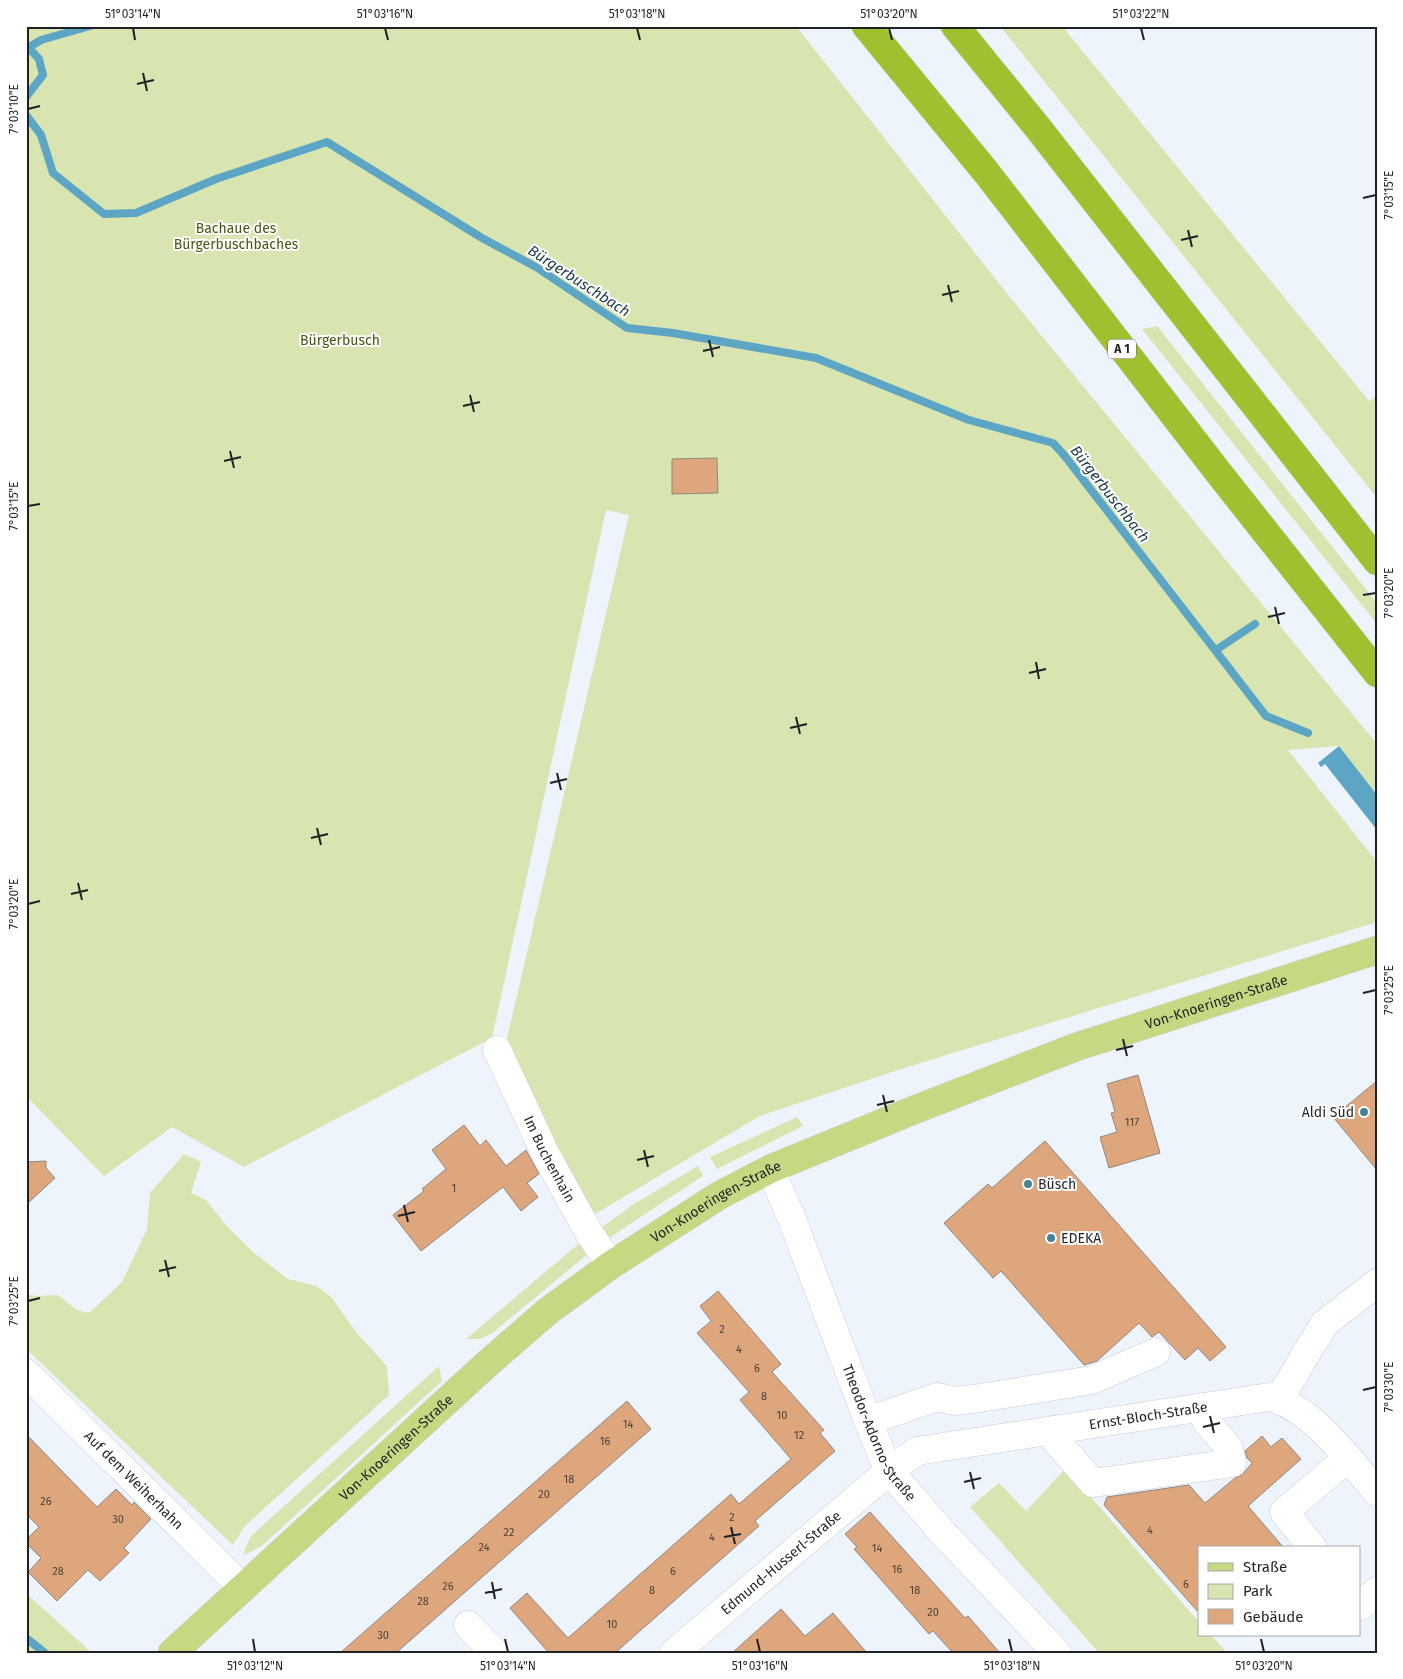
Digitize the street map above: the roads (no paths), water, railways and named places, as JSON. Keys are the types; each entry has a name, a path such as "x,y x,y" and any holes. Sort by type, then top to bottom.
{"highway":[{"name":"A 1","path":"866,26 986,172 1224,480 1377,673"},
{"path":"955,26 1044,136 1377,560"}],"main road":[{"name":"Von-Knoeringen-Straße","path":"172,1653 487,1364 548,1311 611,1265 720,1195 770,1169 1076,1047 1377,950"}],"street":[{"name":"Im Buchenhain","path":"497,1050 545,1153 588,1234 611,1265"},
{"name":"Theodor-Adorno-Straße","path":"770,1169 792,1218 888,1471 943,1533 1057,1653"},
{"path":"1377,1283 1324,1324 1279,1399 1317,1424 1377,1492"},
{"path":"868,1421 937,1397 955,1400 974,1399 1092,1380 1156,1352"},
{"name":"Auf dem Weiherhahn","path":"26,1373 243,1588"},
{"name":"Ernst-Bloch-Straße","path":"888,1471 917,1451 1269,1397 1279,1399"},
{"path":"1054,1430 1056,1442 1093,1483 1232,1463 1228,1447 1206,1421 1204,1407"},
{"path":"1311,1546 1284,1512 1348,1458"},
{"name":"Edmund-Husserl-Straße","path":"674,1653 888,1471"},
{"path":"1360,1606 1377,1591"},
{"path":"468,1624 495,1653"}],"water":[{"path":"1339,746 1377,795 1377,830 1325,764 1321,767 1318,763"}],"waterway":[{"path":"26,49 41,40 90,26"},
{"name":"Bürgerbuschbach","path":"26,97 43,75 39,59 28,47"},
{"name":"Bürgerbuschbach","path":"26,115 41,135 53,173 104,214 136,213 216,179 327,142 482,238 536,267 627,328 673,333 816,358 969,420 1053,443 1266,716 1308,733"},
{"name":"Bürgerbuschbach","path":"1216,650 1255,624"},
{"path":"26,1638 45,1653"}],"place":[{"name":"Aldi Süd","path":"1364,1112"},
{"name":"Büsch","path":"1028,1184"},
{"name":"EDEKA","path":"1051,1238"}],"park label":[{"name":"Bachaue des Bürgerbuschbaches","path":"236,236"},
{"name":"Bürgerbusch","path":"340,340"}]}
